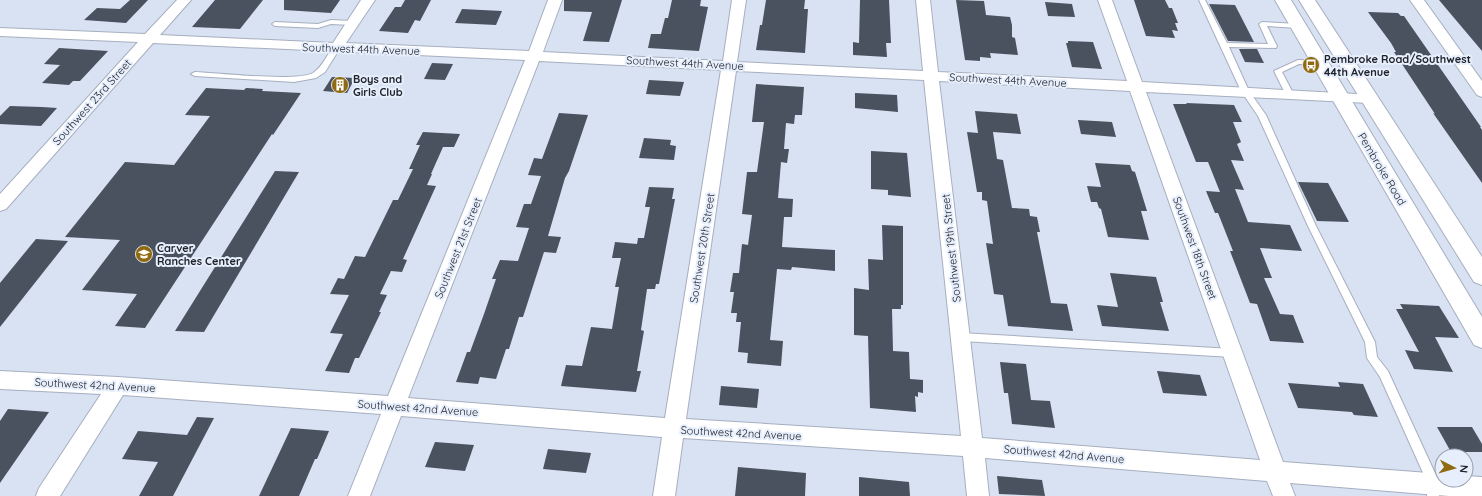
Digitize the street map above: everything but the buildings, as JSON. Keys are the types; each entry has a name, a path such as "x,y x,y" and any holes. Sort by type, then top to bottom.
{"main road":[{"name":"Pembroke Road","path":"1283,0 1482,338"},
{"path":"1308,0 1482,276"},
{"path":"1407,210 1450,265 1482,310"}],"street":[{"name":"Southwest 23rd Street","path":"0,205 184,0"},
{"path":"336,48 368,0"},
{"name":"Southwest 21st Street","path":"359,496 555,0"},
{"name":"Southwest 20th Street","path":"664,496 673,428 739,0"},
{"name":"Southwest 19th Street","path":"923,0 978,496"},
{"name":"Southwest 18th Street","path":"1105,0 1284,496"},
{"path":"1417,0 1482,92"},
{"name":"Southwest 44th Avenue","path":"0,32 148,40 534,56 1369,98"},
{"name":"Southwest 42nd Avenue","path":"0,380 118,386 673,428 973,446 1276,472 1433,490 1482,488"},
{"path":"47,496 118,386"}],"lane":[{"path":"1202,0 1245,91 1262,115 1312,226 1370,342 1372,358 1384,374 1433,490"},
{"path":"275,24 318,26 331,22 352,24"},
{"path":"1224,45 1273,46 1262,24 1298,26"},
{"path":"195,74 294,80 313,76 322,70 336,48"},
{"path":"1288,94 1278,71 1298,62 1320,63"},
{"path":"961,337 1232,352"}],"place":[{"name":"Pembroke Road/Southwest 44th Avenue","path":"1311,65"},
{"name":"Boys and Girls Club","path":"340,85"},
{"name":"Carver Ranches Center","path":"144,254"}]}
